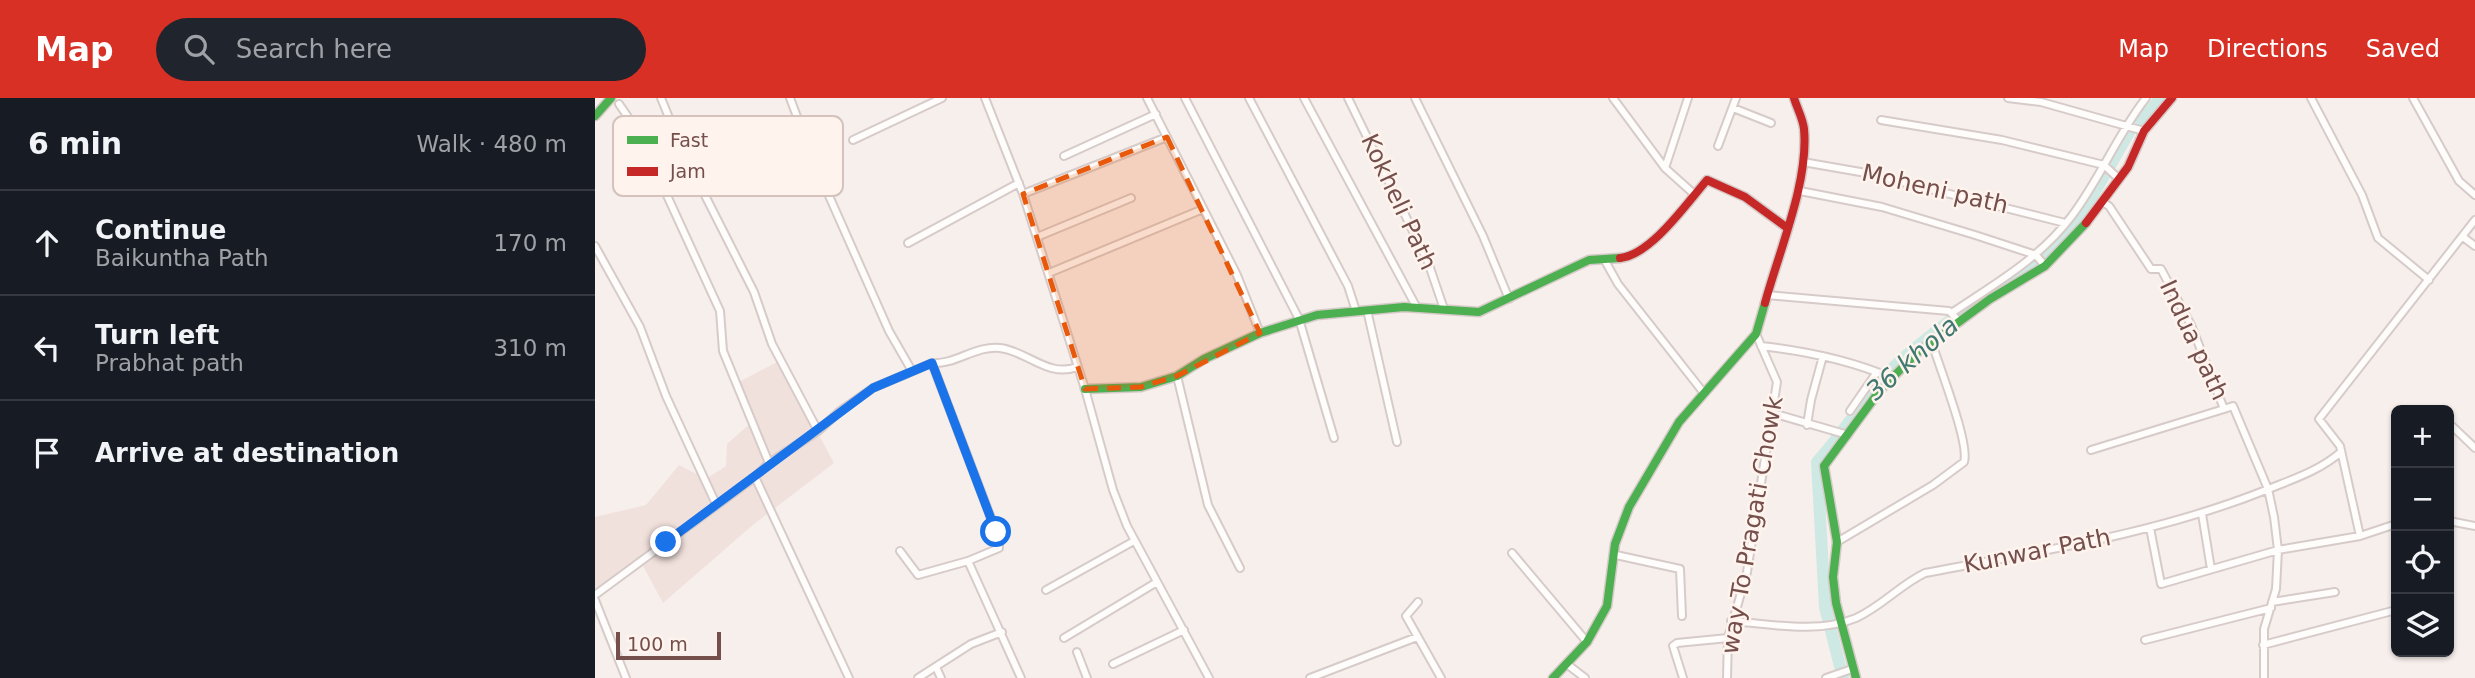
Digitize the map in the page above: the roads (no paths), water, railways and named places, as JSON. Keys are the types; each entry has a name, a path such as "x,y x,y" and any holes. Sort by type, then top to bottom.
{"main road":[{"path":"595,116 611,98"},
{"path":"1553,678 1587,642 1607,606 1616,555 1615,544 1629,507 1679,422 1756,334 1786,227 1800,191 1804,128 1794,98"},
{"path":"1854,673 1833,577 1837,542 1824,466 1892,378 1918,352 1990,299 2045,266 2075,238 2119,179 2144,131 2172,98"},
{"path":"1085,389 1141,387 1177,376 1204,359 1259,333 1299,319 1356,311 1417,308 1479,312 1589,260 1629,257 1650,245 1707,180 1745,197 1786,227"}],"street":[{"path":"661,98 668,116"},
{"path":"790,98 797,116"},
{"path":"853,140 941,98"},
{"path":"985,98 1019,183 1049,273 1113,490 1134,541 1209,678"},
{"path":"1147,98 1237,275 1259,333"},
{"path":"1185,98 1299,319 1334,438"},
{"path":"1249,98 1348,286 1356,311"},
{"path":"1304,98 1417,308"},
{"name":"Kokheli Path","path":"1348,98 1429,262 1444,309"},
{"path":"1415,98 1483,236 1509,299"},
{"path":"1613,98 1665,167 1694,194"},
{"path":"1665,167 1688,98"},
{"path":"1718,146 1736,98"},
{"path":"2008,98 2041,102 2144,131"},
{"path":"1767,295 1953,312 2011,275 2036,255 2065,223 2104,165 2124,126 2146,98"},
{"path":"2311,98 2362,195 2378,238 2429,280"},
{"path":"2413,98 2459,181 2475,195"},
{"path":"619,104 627,116"},
{"path":"1733,108 1770,123"},
{"path":"1064,156 1156,114"},
{"path":"1881,120 2002,140 2104,165 2119,179"},
{"path":"1023,194 1167,137"},
{"name":"Moheni path","path":"1803,162 1866,173 2065,223"},
{"path":"908,243 1019,183"},
{"path":"1800,191 1882,207 2036,255 2045,266"},
{"path":"667,196 720,311 723,351 769,463"},
{"path":"705,196 754,292 772,344 818,431"},
{"path":"829,196 889,331 912,371"},
{"path":"1037,237 1131,198"},
{"name":"Indua path","path":"2102,202 2109,206 2151,269 2161,270 2190,325 2224,409 2233,406 2268,489"},
{"path":"1049,273 1203,209"},
{"path":"2360,536 2341,452 2319,419 2475,220"},
{"path":"2463,237 2475,246"},
{"path":"595,246 640,327 666,396 716,504"},
{"path":"1604,260 1618,284 1703,392"},
{"path":"1367,310 1397,442"},
{"path":"1953,312 1960,322"},
{"name":"way To Pragati Chowk","path":"1727,678 1728,638 1747,572 1777,382 1756,334"},
{"path":"1837,542 1960,467 1966,451 1932,343"},
{"path":"1761,346 1823,356 1892,378"},
{"path":"627,678 595,598 755,477 769,463 818,431 873,388 932,363 941,364 980,350 1000,348 1053,369 1066,371 1077,367"},
{"path":"1807,425 1823,356"},
{"path":"901,551 918,575 968,561 999,548 999,539 932,363"},
{"path":"1850,411 1877,372"},
{"path":"1177,376 1209,505 1240,568"},
{"path":"2091,450 2224,409"},
{"path":"1772,413 1848,435"},
{"path":"2454,428 2475,448"},
{"name":"Kunwar Path","path":"1731,621 1812,627 1855,618 1889,598 1908,581 1925,573 2056,550 2202,514 2324,467 2341,452"},
{"path":"755,477 849,678"},
{"path":"2265,678 2263,629 2276,589 2278,550 2268,489"},
{"path":"2202,514 2211,569"},
{"path":"2454,522 2475,526"},
{"path":"2150,528 2161,584 2278,550 2360,536 2391,526"},
{"path":"1046,590 1134,541"},
{"path":"1512,553 1587,642"},
{"path":"1616,555 1680,569 1682,616"},
{"path":"968,561 1021,678"},
{"path":"1064,638 1157,582"},
{"path":"2145,640 2271,605 2335,592"},
{"path":"1418,603 1406,615 1441,678"},
{"path":"2263,645 2391,611"},
{"path":"1113,664 1184,630"},
{"path":"918,678 971,644 1002,632"},
{"path":"1310,678 1417,637"},
{"path":"1683,678 1672,646 1677,643 1728,638"},
{"path":"1077,652 1087,678"},
{"path":"1568,665 1585,678"},
{"path":"936,667 941,678"},
{"path":"1826,678 1854,673"}],"waterway":[{"name":"36 khola","path":"2138,124 2161,98"},
{"name":"36 khola","path":"1843,678 1825,607 1817,462 1898,363 1964,310 2028,270 2049,252 2076,221 2129,133"}]}
